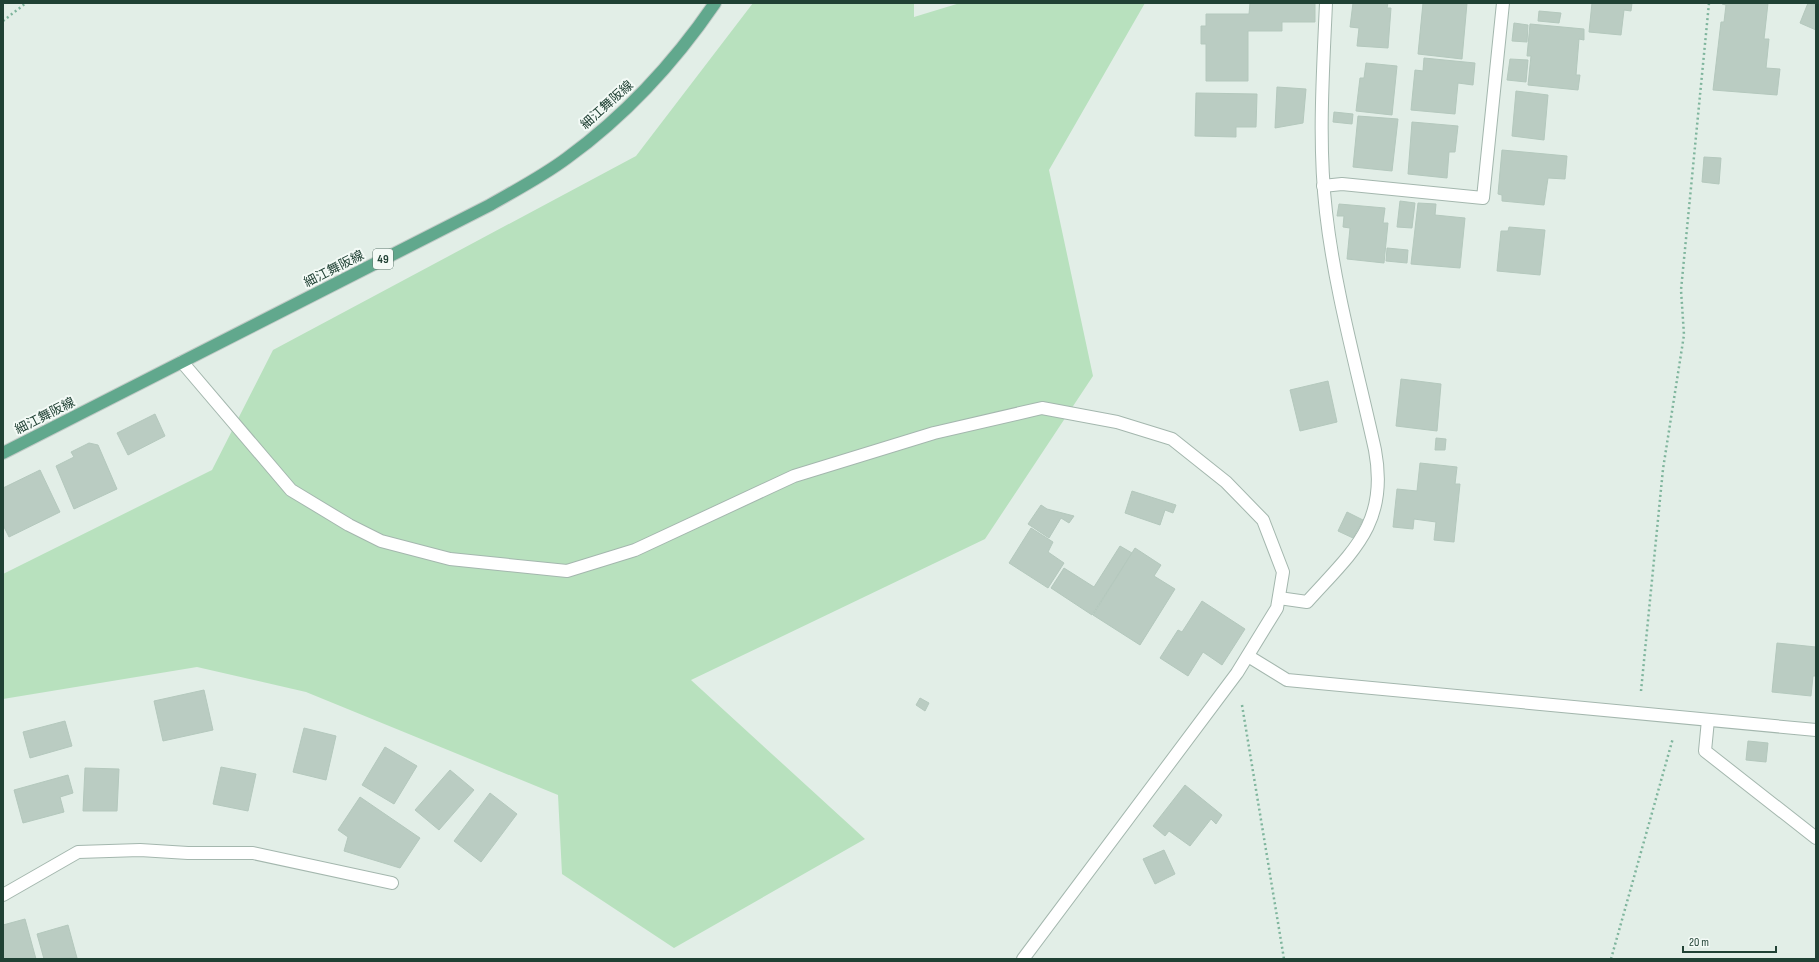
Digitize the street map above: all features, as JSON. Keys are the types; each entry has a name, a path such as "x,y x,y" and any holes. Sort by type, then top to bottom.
{"main road":[{"name":"細江舞阪線","path":"3,453 490,205 529,183 567,158 636,100 667,67 715,3"}],"street":[{"path":"1279,598 1307,602 1359,542 1369,526 1376,507 1379,488 1379,468 1331,249 1323,186 1321,103 1326,3"},
{"path":"1323,186 1342,184 1483,198 1502,3"},
{"path":"182,362 291,490 349,525 381,541 450,559 567,571 635,550 794,476 934,433 1042,408 1117,422 1172,439 1226,482 1263,520 1283,572 1277,608 1248,656 1229,683 1023,959"},
{"path":"1248,656 1287,680 1816,730"},
{"path":"1708,720 1705,751 1816,838"},
{"path":"3,895 78,852 132,850 188,853 253,853 392,882"}],"path":[{"path":"3,21 26,3"},
{"path":"1639,713 1663,468 1684,335 1681,290 1709,3"},
{"path":"1229,683 1240,692 1284,959"},
{"path":"1611,959 1673,742 1675,717"}],"green space":[{"path":"753,3 914,3 914,17 960,3 1145,3 1049,170 1093,376 985,539 691,680 865,839 674,948 562,874 558,795 306,692 197,667 3,699 3,574 212,470 273,350 636,156"}],"building":[{"path":"1250,3 1315,3 1315,22 1282,22 1282,31 1248,31 1248,81 1206,81 1206,44 1201,44 1201,26 1206,26 1206,14 1249,14"},
{"path":"1353,3 1388,3 1387,8 1391,8 1388,48 1357,46 1359,28 1350,27"},
{"path":"1423,3 1467,3 1462,59 1418,54"},
{"path":"1592,3 1632,3 1631,11 1624,10 1621,35 1589,32"},
{"path":"1722,3 1768,3 1764,39 1769,39 1766,68 1780,69 1777,95 1713,90 1721,22 1724,22 1726,5"},
{"path":"1808,3 1816,5 1816,30 1800,23"},
{"path":"1539,11 1561,13 1559,23 1538,21"},
{"path":"1514,23 1528,25 1527,42 1512,41"},
{"path":"1530,24 1584,29 1584,40 1579,39 1576,75 1580,75 1578,90 1528,85 1531,56 1527,56"},
{"path":"1424,58 1475,63 1473,85 1458,83 1455,114 1411,110 1415,70 1423,71"},
{"path":"1510,59 1528,60 1526,82 1507,80"},
{"path":"1366,63 1397,66 1392,115 1356,111 1360,78 1364,78"},
{"path":"1277,87 1306,89 1303,123 1275,128"},
{"path":"1516,91 1548,95 1544,140 1512,136"},
{"path":"1196,93 1257,94 1256,127 1236,127 1236,137 1195,136"},
{"path":"1334,112 1353,114 1352,124 1333,122"},
{"path":"1358,116 1398,119 1392,171 1353,167"},
{"path":"1412,122 1458,126 1455,152 1449,152 1447,178 1408,174"},
{"path":"1502,150 1567,156 1565,179 1548,178 1544,205 1502,201 1502,195 1498,194"},
{"path":"1704,157 1721,158 1719,184 1702,182"},
{"path":"1400,201 1415,203 1412,228 1397,227"},
{"path":"1418,203 1436,204 1435,215 1465,218 1460,268 1411,264"},
{"path":"1339,204 1385,208 1383,223 1388,223 1384,263 1347,259 1350,228 1343,227 1344,216 1337,216"},
{"path":"1509,227 1545,230 1540,275 1497,271 1501,231 1508,231"},
{"path":"1387,248 1408,250 1407,263 1386,261"},
{"path":"1401,379 1441,384 1437,431 1396,426"},
{"path":"1328,381 1337,422 1300,431 1290,390"},
{"path":"155,414 165,436 128,455 117,433"},
{"path":"1436,438 1446,439 1445,450 1435,450"},
{"path":"89,443 98,445 117,489 74,509 56,466 74,457 71,452"},
{"path":"1420,463 1457,467 1455,484 1460,484 1454,542 1434,540 1436,522 1414,519 1413,529 1393,527 1397,489 1417,491"},
{"path":"40,470 60,512 9,537 3,525 3,488"},
{"path":"1132,491 1176,505 1173,513 1165,510 1160,525 1125,513"},
{"path":"1041,505 1047,509 1074,516 1069,523 1061,518 1049,538 1028,524"},
{"path":"1347,512 1363,520 1353,538 1338,531"},
{"path":"1031,528 1053,542 1048,552 1064,563 1048,588 1009,563"},
{"path":"1120,546 1132,553 1092,615 1051,588 1064,568 1094,587"},
{"path":"1135,548 1161,565 1154,576 1175,589 1140,645 1093,615"},
{"path":"1202,601 1245,629 1222,665 1203,652 1188,676 1160,658 1178,630 1182,632"},
{"path":"1777,643 1816,647 1816,676 1813,676 1811,696 1772,692"},
{"path":"204,690 213,730 163,741 154,701"},
{"path":"920,698 929,703 925,711 916,705"},
{"path":"65,721 72,746 30,758 23,732"},
{"path":"304,728 336,736 326,780 293,772"},
{"path":"1748,741 1768,743 1766,762 1746,760"},
{"path":"385,747 417,766 394,804 362,785"},
{"path":"221,767 256,774 248,811 213,804"},
{"path":"85,768 119,769 117,811 83,811"},
{"path":"450,770 474,790 439,830 415,810"},
{"path":"68,775 73,793 60,797 64,812 23,823 14,790"},
{"path":"1185,785 1222,815 1216,824 1211,819 1190,846 1169,831 1165,836 1153,826"},
{"path":"490,793 517,814 481,862 454,841"},
{"path":"360,797 420,838 400,868 344,851 348,837 338,830"},
{"path":"1164,850 1175,874 1155,884 1143,859"},
{"path":"25,919 36,959 3,959 3,925"},
{"path":"68,925 77,958 44,959 37,934"}]}
